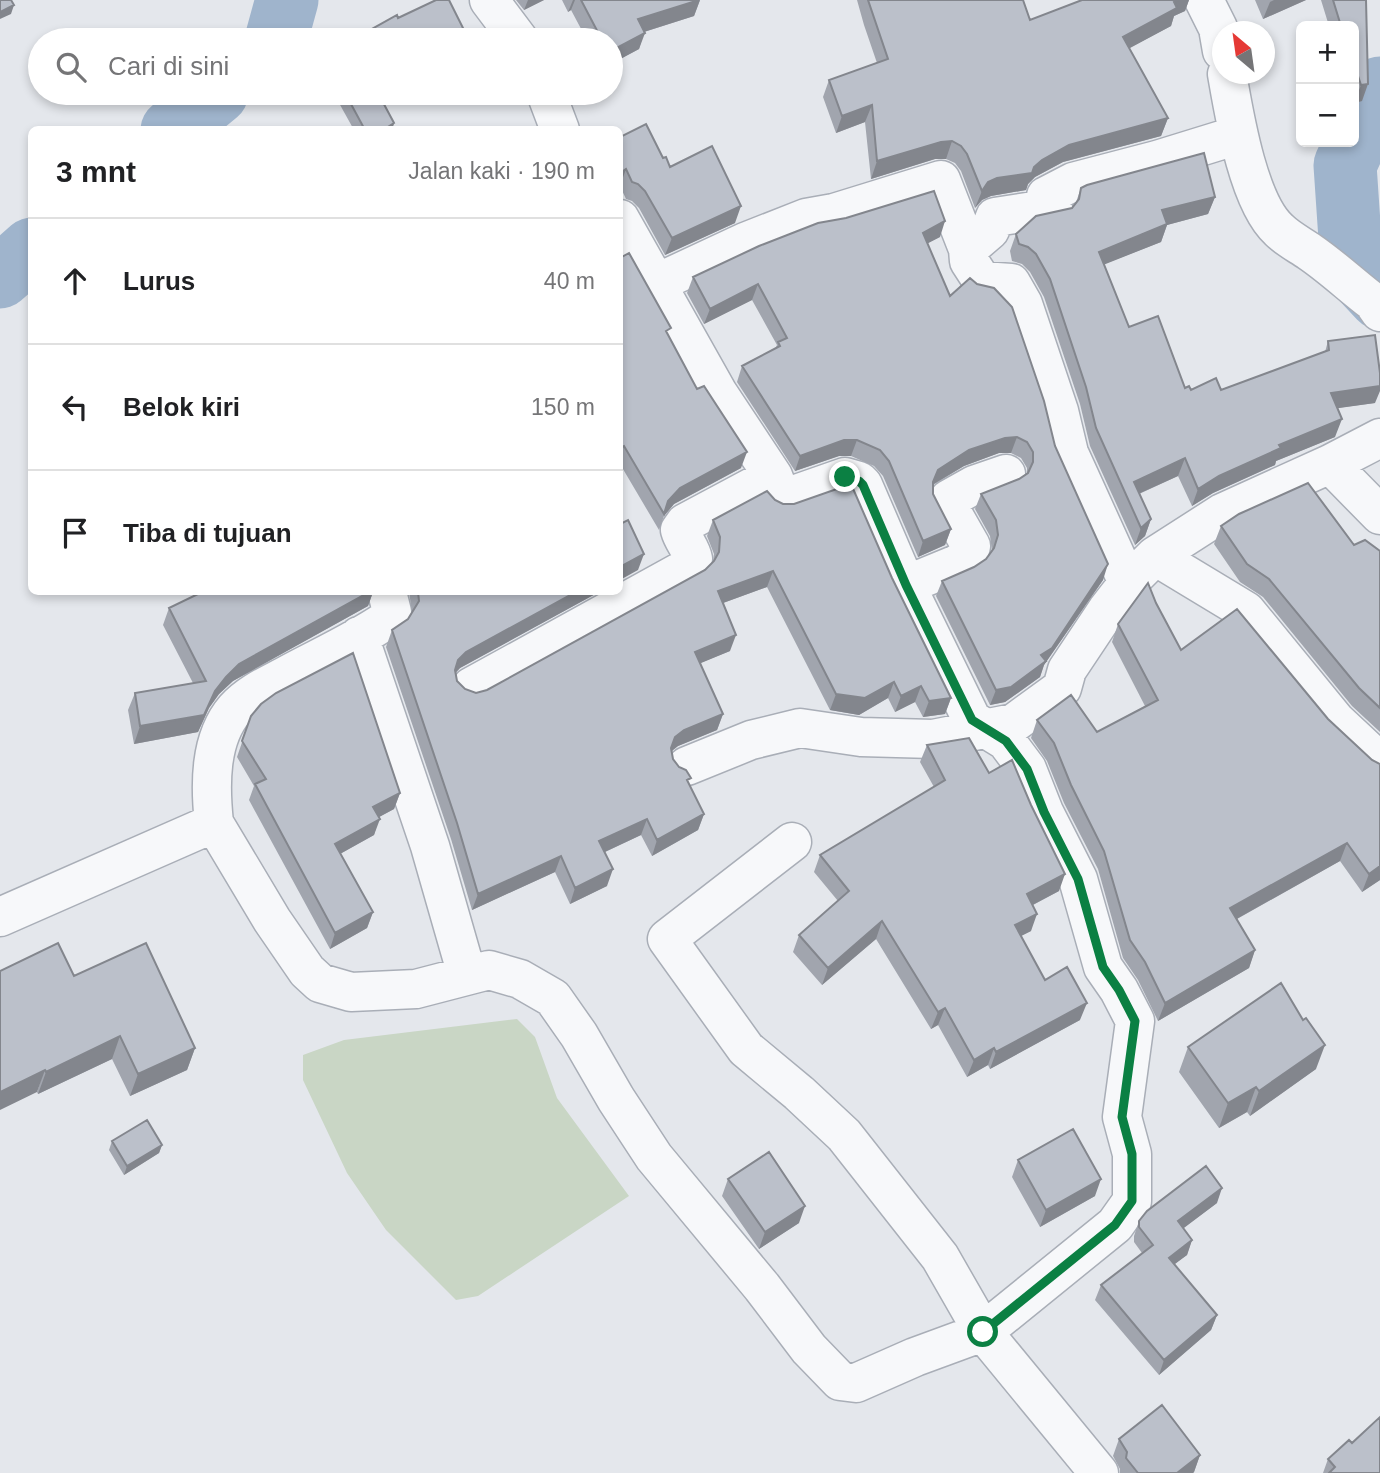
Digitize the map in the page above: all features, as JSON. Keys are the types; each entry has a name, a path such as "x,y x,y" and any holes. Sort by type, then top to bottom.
{"street":[{"path":"489,0 510,28"},
{"path":"1204,0 1214,21"},
{"path":"1229,84 1238,135 1260,201 1278,229 1373,302 1380,312"},
{"path":"551,105 558,126"},
{"path":"968,249 990,230 995,217 1053,208 1046,196 1073,182 1238,135"},
{"path":"657,283 806,218 834,213 941,180 968,249 970,261 982,281 1011,283 1023,304 1059,411 1069,453 1128,583"},
{"path":"388,595 392,612 385,621 269,684 235,709 223,727 210,788 214,823 272,920 307,971 320,983 351,992 416,989 489,970 520,979 553,998 579,1035 654,1157 762,1287 809,1349 840,1381 856,1382 983,1332 1115,1225 1132,1201 1132,1154 1122,1117 1135,1021 1103,967 1078,879 1044,812 1027,769 1006,741 972,720 859,481 845,477 782,499 773,476 718,393 623,224"},
{"path":"687,766 751,740 800,728 860,737 933,739 1014,723 1062,688 1067,670 1128,583 1155,556 1222,513 1380,438"},
{"path":"1330,464 1380,515"},
{"path":"906,585 957,565 968,557 971,546 950,509 949,499 974,485 1006,474"},
{"path":"471,687 689,567 693,559 692,552 680,530 685,523 773,476"},
{"path":"1155,556 1246,611 1336,721 1380,762"},
{"path":"359,636 430,846 467,975"},
{"path":"0,917 214,823"},
{"path":"792,842 667,939 746,1049 844,1135 940,1257 983,1332 1099,1473"}],"green space":[{"path":"517,1019 535,1037 557,1098 629,1196 478,1296 456,1300 386,1230 347,1173 303,1080 303,1055 344,1040"}],"building":[{"path":"0,0 11,0 14,5 0,12"},
{"path":"436,0 449,0 463,28 374,28 397,15 398,18"},
{"path":"581,0 699,0 638,19 645,33 623,45 623,28 596,28"},
{"path":"868,0 1023,0 1030,20 1082,0 1178,0 1174,2 1177,8 1123,37 1168,118 1069,145 1042,160 1032,173 997,178 988,182 982,191 967,154 961,146 952,141 877,161 872,105 842,116 829,80 888,59"},
{"path":"1333,0 1366,0 1368,84 1361,85 1359,79 1359,21 1339,21"},
{"path":"351,105 384,105 394,123 389,126 363,126"},
{"path":"646,124 670,167 712,146 741,206 672,238 645,191 632,182 626,169 623,171 623,136"},
{"path":"1204,153 1215,197 1162,210 1167,224 1099,252 1129,327 1158,316 1185,388 1189,386 1191,390 1216,378 1221,390 1329,350 1328,341 1375,335 1380,386 1331,393 1342,419 1279,445 1281,448 1219,476 1198,489 1185,458 1134,482 1151,519 1141,528 1096,428 1086,387 1050,279 1036,254 1019,244 1016,234 1036,216 1072,208 1079,199 1081,188 1087,185"},
{"path":"934,191 945,221 923,233 950,296 970,278 977,284 994,288 1012,307 1044,401 1055,446 1108,564 1052,648 1041,655 1046,661 1011,687 996,690 942,581 974,567 986,559 994,548 998,535 996,520 981,494 1028,473 1033,462 1033,452 1027,442 1017,437 1005,438 969,450 938,470 933,482 933,494 951,529 923,541 889,461 880,450 857,440 844,440 800,456 742,366 780,346 778,342 787,338 758,284 710,309 693,277 759,246 818,223 846,218"},
{"path":"629,253 671,328 666,331 697,389 704,386 747,452 680,488 668,501 664,514 623,446 623,256"},
{"path":"1308,483 1354,545 1365,540 1380,551 1380,708 1359,688 1269,579 1247,564 1221,526 1239,514"},
{"path":"851,484 892,578 951,698 929,701 921,686 901,696 894,682 865,698 836,694 773,571 718,591 736,635 695,652 723,714 684,730 675,737 671,748 673,759 691,778 687,780 704,814 657,840 647,819 599,841 613,869 575,888 561,856 478,894 392,630 408,619 419,601 418,595 570,595 466,652 458,660 455,670 457,681 465,689 476,693 487,690 705,570 719,552 720,537 713,520 767,491 783,504 794,504"},
{"path":"628,520 644,554 623,565 623,522"},
{"path":"1148,583 1181,650 1237,609 1328,719 1372,760 1380,764 1380,866 1369,874 1347,843 1230,908 1255,950 1165,1003 1145,962 1130,940 1104,851 1071,785 1054,743 1037,720 1071,695 1097,732 1158,700 1118,624"},
{"path":"196,595 364,595 239,664 215,691 204,715 140,726 135,693 206,681 169,608"},
{"path":"353,653 400,793 373,807 380,819 335,844 373,912 335,933 255,784 266,779 242,741 251,716 261,704 276,693"},
{"path":"969,738 989,773 1012,760 1065,874 1027,894 1037,914 1015,925 1045,980 1067,967 1087,1003 996,1052 994,1048 974,1060 945,1008 938,1012 882,921 828,968 799,935 849,891 820,855 945,780 927,745"},
{"path":"58,943 74,976 146,943 195,1048 138,1074 120,1036 0,1092 0,971"},
{"path":"1281,983 1303,1020 1306,1018 1325,1045 1259,1091 1256,1087 1228,1103 1188,1047"},
{"path":"147,1120 162,1145 127,1166 112,1141"},
{"path":"1073,1129 1101,1179 1046,1210 1018,1160"},
{"path":"769,1152 805,1206 765,1232 728,1179"},
{"path":"1206,1166 1222,1188 1178,1221 1192,1240 1169,1258 1217,1315 1164,1360 1101,1285 1153,1245 1139,1227 1139,1221 1147,1211"},
{"path":"1162,1405 1200,1455 1177,1473 1138,1473 1126,1458 1127,1452 1119,1439"},
{"path":"1380,1417 1380,1473 1329,1473 1335,1467 1328,1459 1349,1440 1352,1443"}],"waterway":[{"path":"279,28 287,0"},
{"path":"1380,88 1345,165 1352,268 1380,298"},
{"path":"177,126 202,105"},
{"path":"0,277 28,252"}],"route":[{"path":"845,477 863,485 906,585 972,720 1006,741 1027,769 1044,812 1078,879 1103,967 1135,1021 1122,1117 1132,1154 1132,1201 1115,1225 983,1332"}]}
